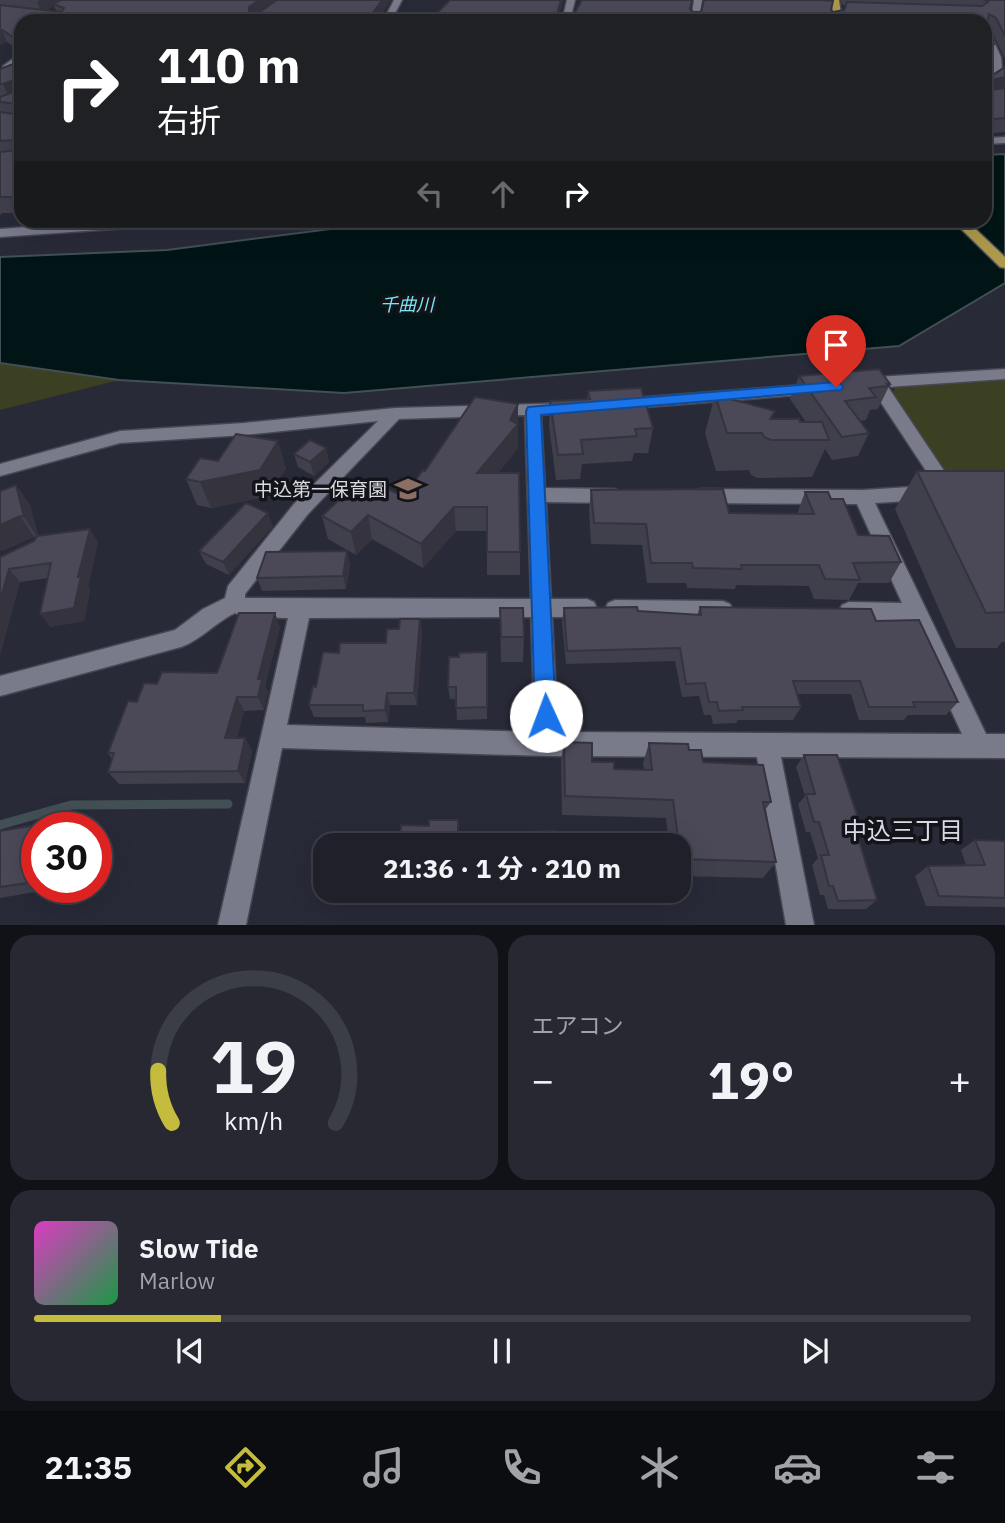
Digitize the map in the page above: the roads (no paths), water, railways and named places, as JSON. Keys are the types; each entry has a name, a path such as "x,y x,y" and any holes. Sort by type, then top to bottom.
{"main road":[{"path":"967,228 1005,264"}],"street":[{"path":"825,8 836,4 850,9"},
{"path":"992,41 998,69 992,75"},
{"path":"18,228 33,232"},
{"path":"33,232 36,228"},
{"path":"0,233 72,228"},
{"path":"852,385 1005,374"},
{"path":"686,496 863,497 956,491 876,382"},
{"path":"0,470 120,437 185,434 395,414 533,411 828,388"},
{"path":"533,411 547,744"},
{"path":"235,603 235,592 301,509 395,414"},
{"path":"537,495 632,496"},
{"path":"863,497 979,746"},
{"path":"235,603 246,608 300,609 750,610"},
{"path":"0,686 181,638 210,615 235,603"},
{"path":"232,925 275,736 300,609"},
{"path":"833,611 917,612"},
{"path":"275,736 547,744 1005,746"},
{"path":"767,746 800,925"}],"water":[{"name":"千曲川","path":"1005,154 1005,283 899,346 344,393 119,380 0,363 0,257 167,250 339,228 992,228 992,155"}],"waterway":[{"path":"0,825 71,805 228,804"}],"place":[{"name":"中込第一保育園","path":"408,489"}],"district":[{"name":"中込三丁目","path":"903,830"}]}
